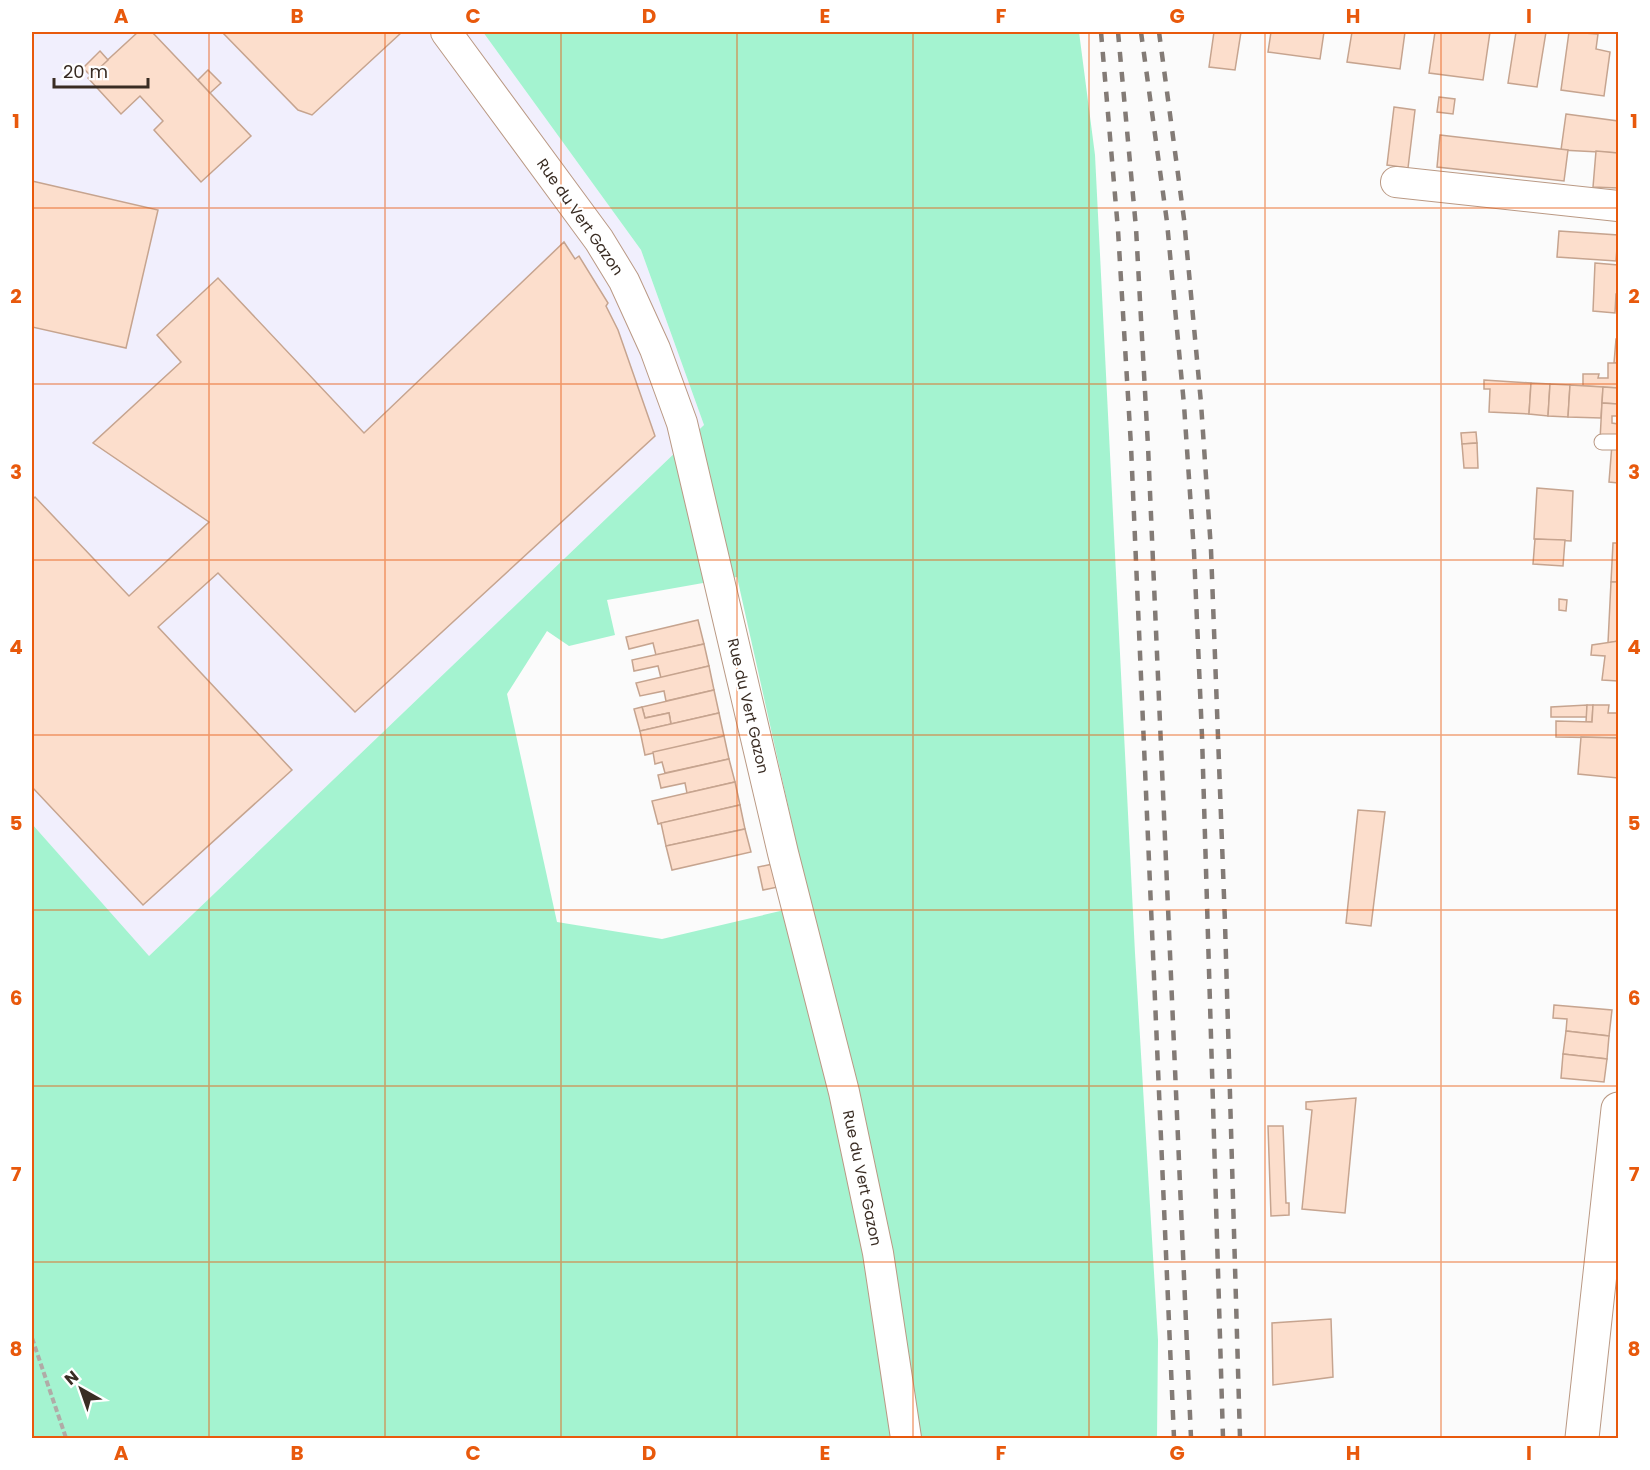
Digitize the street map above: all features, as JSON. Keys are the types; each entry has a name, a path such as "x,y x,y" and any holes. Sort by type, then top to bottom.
{"street":[{"name":"Rue du Vert Gazon","path":"446,32 599,240 624,281 655,349 682,423 783,854 844,1092 878,1253 906,1438"},
{"path":"1396,182 1618,206"},
{"path":"1582,1438 1610,1263 1618,1109"}],"lane":[{"path":"1602,442 1618,442"}],"path":[{"path":"32,1338 66,1438"}],"shaded area":[{"path":"32,32 483,32 641,250 704,425 148,957 32,824"}],"green space":[{"path":"483,32 1079,32 1095,155 1135,953 1158,1340 1157,1438 32,1438 32,824 149,956 704,425 641,250","holes":["737,577 810,904 662,939 557,922 507,694 547,631 569,646 615,635 607,600"]}],"building":[{"path":"138,32 152,32 251,136 201,182 154,130 163,121 140,96 121,114 88,78"},
{"path":"222,32 402,32 312,115 298,110"},
{"path":"1214,32 1241,32 1235,70 1209,67"},
{"path":"1271,32 1324,32 1320,59 1268,52"},
{"path":"1352,32 1405,32 1400,69 1347,62"},
{"path":"1435,32 1490,32 1483,80 1429,73"},
{"path":"1516,32 1546,32 1537,87 1508,83"},
{"path":"1569,32 1598,34 1596,49 1610,52 1604,96 1561,90"},
{"path":"100,51 108,60 91,76 83,68"},
{"path":"208,70 221,83 210,93 198,80"},
{"path":"1439,97 1455,99 1453,114 1437,112"},
{"path":"1394,107 1415,110 1408,168 1387,165"},
{"path":"1566,114 1618,121 1618,153 1561,150"},
{"path":"1440,135 1568,150 1564,181 1437,167"},
{"path":"1596,151 1618,153 1618,188 1593,187"},
{"path":"32,181 158,210 126,348 32,327"},
{"path":"1559,231 1618,235 1616,261 1557,257"},
{"path":"564,242 575,259 579,256 608,303 606,306 618,330 655,436 355,712 218,573 158,627 292,770 143,905 32,787 32,500 35,497 129,596 209,522 93,443 181,362 157,335 218,278 364,433"},
{"path":"1595,263 1618,265 1618,294 1616,294 1615,313 1593,311"},
{"path":"1616,339 1618,339 1618,363 1614,363"},
{"path":"1608,363 1618,363 1618,388 1583,386 1583,374 1599,374 1598,378 1608,378"},
{"path":"1484,380 1531,383 1529,414 1489,412 1490,389 1484,389"},
{"path":"1531,383 1550,384 1548,416 1529,414"},
{"path":"1550,384 1570,385 1568,417 1548,416"},
{"path":"1570,385 1603,387 1601,418 1568,417"},
{"path":"1603,387 1618,388 1618,404 1602,403"},
{"path":"1602,403 1618,404 1618,416 1612,416 1612,423 1618,424 1617,441 1600,440"},
{"path":"1476,432 1477,443 1462,444 1461,433"},
{"path":"1477,443 1478,468 1464,468 1462,444"},
{"path":"1612,444 1618,444 1618,483 1609,482"},
{"path":"1537,488 1573,491 1571,541 1534,539"},
{"path":"1535,539 1565,540 1563,566 1533,564"},
{"path":"1613,543 1618,543 1618,582 1611,582"},
{"path":"1611,582 1618,582 1618,641 1608,643"},
{"path":"1559,599 1567,600 1566,611 1559,610"},
{"path":"698,620 704,644 656,655 653,643 629,649 626,637"},
{"path":"1618,641 1618,681 1602,680 1605,656 1591,655 1592,645"},
{"path":"704,644 709,666 661,678 658,666 634,671 632,660"},
{"path":"709,666 714,690 666,701 664,691 640,696 636,683"},
{"path":"714,690 719,713 671,724 669,713 645,718 642,707"},
{"path":"1587,705 1587,717 1551,717 1551,707"},
{"path":"1587,705 1593,705 1592,722 1586,722"},
{"path":"1593,705 1609,705 1608,713 1618,713 1618,738 1556,737 1556,721 1592,722"},
{"path":"642,707 645,718 669,713 671,724 640,731 634,709"},
{"path":"719,713 724,736 645,755 640,731"},
{"path":"724,736 729,759 665,773 662,762 655,764 653,752"},
{"path":"1581,737 1618,738 1618,778 1578,774"},
{"path":"729,759 735,782 687,793 685,783 661,788 658,775"},
{"path":"735,782 740,805 658,824 652,801"},
{"path":"740,805 745,829 666,846 661,823"},
{"path":"1358,810 1385,812 1371,926 1346,923"},
{"path":"745,829 751,852 672,870 666,846"},
{"path":"773,864 778,887 763,890 758,867"},
{"path":"1554,1005 1612,1010 1609,1036 1566,1031 1567,1019 1553,1018"},
{"path":"1566,1031 1609,1036 1607,1059 1563,1054"},
{"path":"1563,1054 1607,1059 1604,1082 1561,1078"},
{"path":"1356,1098 1345,1213 1302,1209 1312,1110 1306,1109 1306,1102"},
{"path":"1268,1126 1283,1126 1286,1203 1289,1203 1289,1215 1271,1216"},
{"path":"1331,1319 1333,1377 1273,1385 1272,1323"}],"railway":[{"path":"1101,32 1118,230 1131,446 1174,1438"},
{"path":"1118,32 1136,228 1148,446 1191,1438"},
{"path":"1141,32 1167,222 1184,405 1194,552 1202,736 1223,1438"},
{"path":"1159,32 1184,219 1201,403 1211,550 1225,923 1240,1438"}]}
